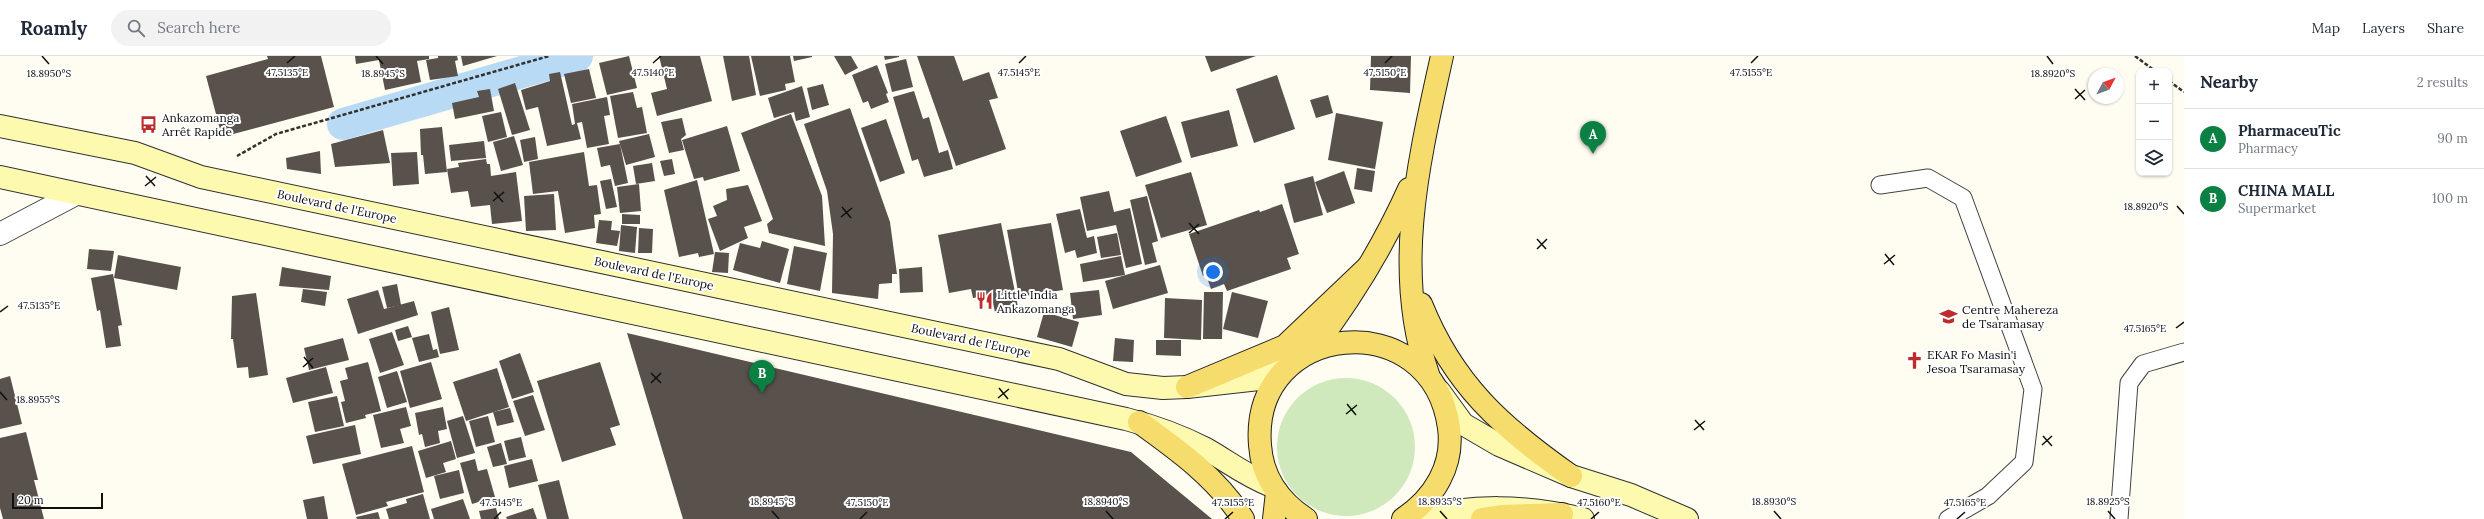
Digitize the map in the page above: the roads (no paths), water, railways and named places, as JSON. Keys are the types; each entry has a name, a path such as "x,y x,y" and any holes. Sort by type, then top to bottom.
{"main road":[{"path":"1403,519 1418,509 1435,489 1446,465 1450,439 1447,413 1433,383 1415,325 1411,281 1412,222 1417,172 1442,56"},
{"name":"Boulevard de l'Europe","path":"0,126 135,153 201,177 1059,359 1126,384 1163,388 1187,387 1259,379 1308,352"},
{"path":"1306,519 1293,510 1274,489 1261,458 1259,428 1266,399 1282,374 1308,352 1353,294 1398,215 1417,172"},
{"path":"0,177 1139,422 1205,449 1248,477 1274,489"},
{"path":"1187,387 1285,346 1368,267"},
{"path":"1411,281 1432,331 1444,354 1474,394 1527,445 1570,476"},
{"path":"1308,352 1334,343 1360,341 1386,347 1410,359 1433,383 1463,424 1499,445 1570,476 1630,495 1687,519"},
{"path":"1139,422 1181,452 1210,479 1233,504 1243,519"},
{"path":"1274,489 1274,519"},
{"path":"1414,519 1466,508 1497,506 1529,508 1583,519"},
{"path":"1482,519 1501,516 1562,514"}],"street":[{"path":"0,234 76,194"}],"lane":[{"path":"1880,185 1928,178 1962,198 2034,389 2024,462 1988,496 1948,519"},
{"path":"2119,519 2129,383 2143,364 2184,352"}],"waterway":[{"path":"343,124 577,56"}],"place":[{"name":"Ankazomanga Arrêt Rapide","path":"149,124"},
{"name":"PharmaceuTic","path":"1593,154"},
{"name":"Little India Ankazomanga","path":"984,301"},
{"name":"Centre Mahereza de Tsaramasay","path":"1949,316"},
{"name":"EKAR Fo Masin'i Jesoa Tsaramasay","path":"1914,361"},
{"name":"CHINA MALL","path":"762,393"}]}
